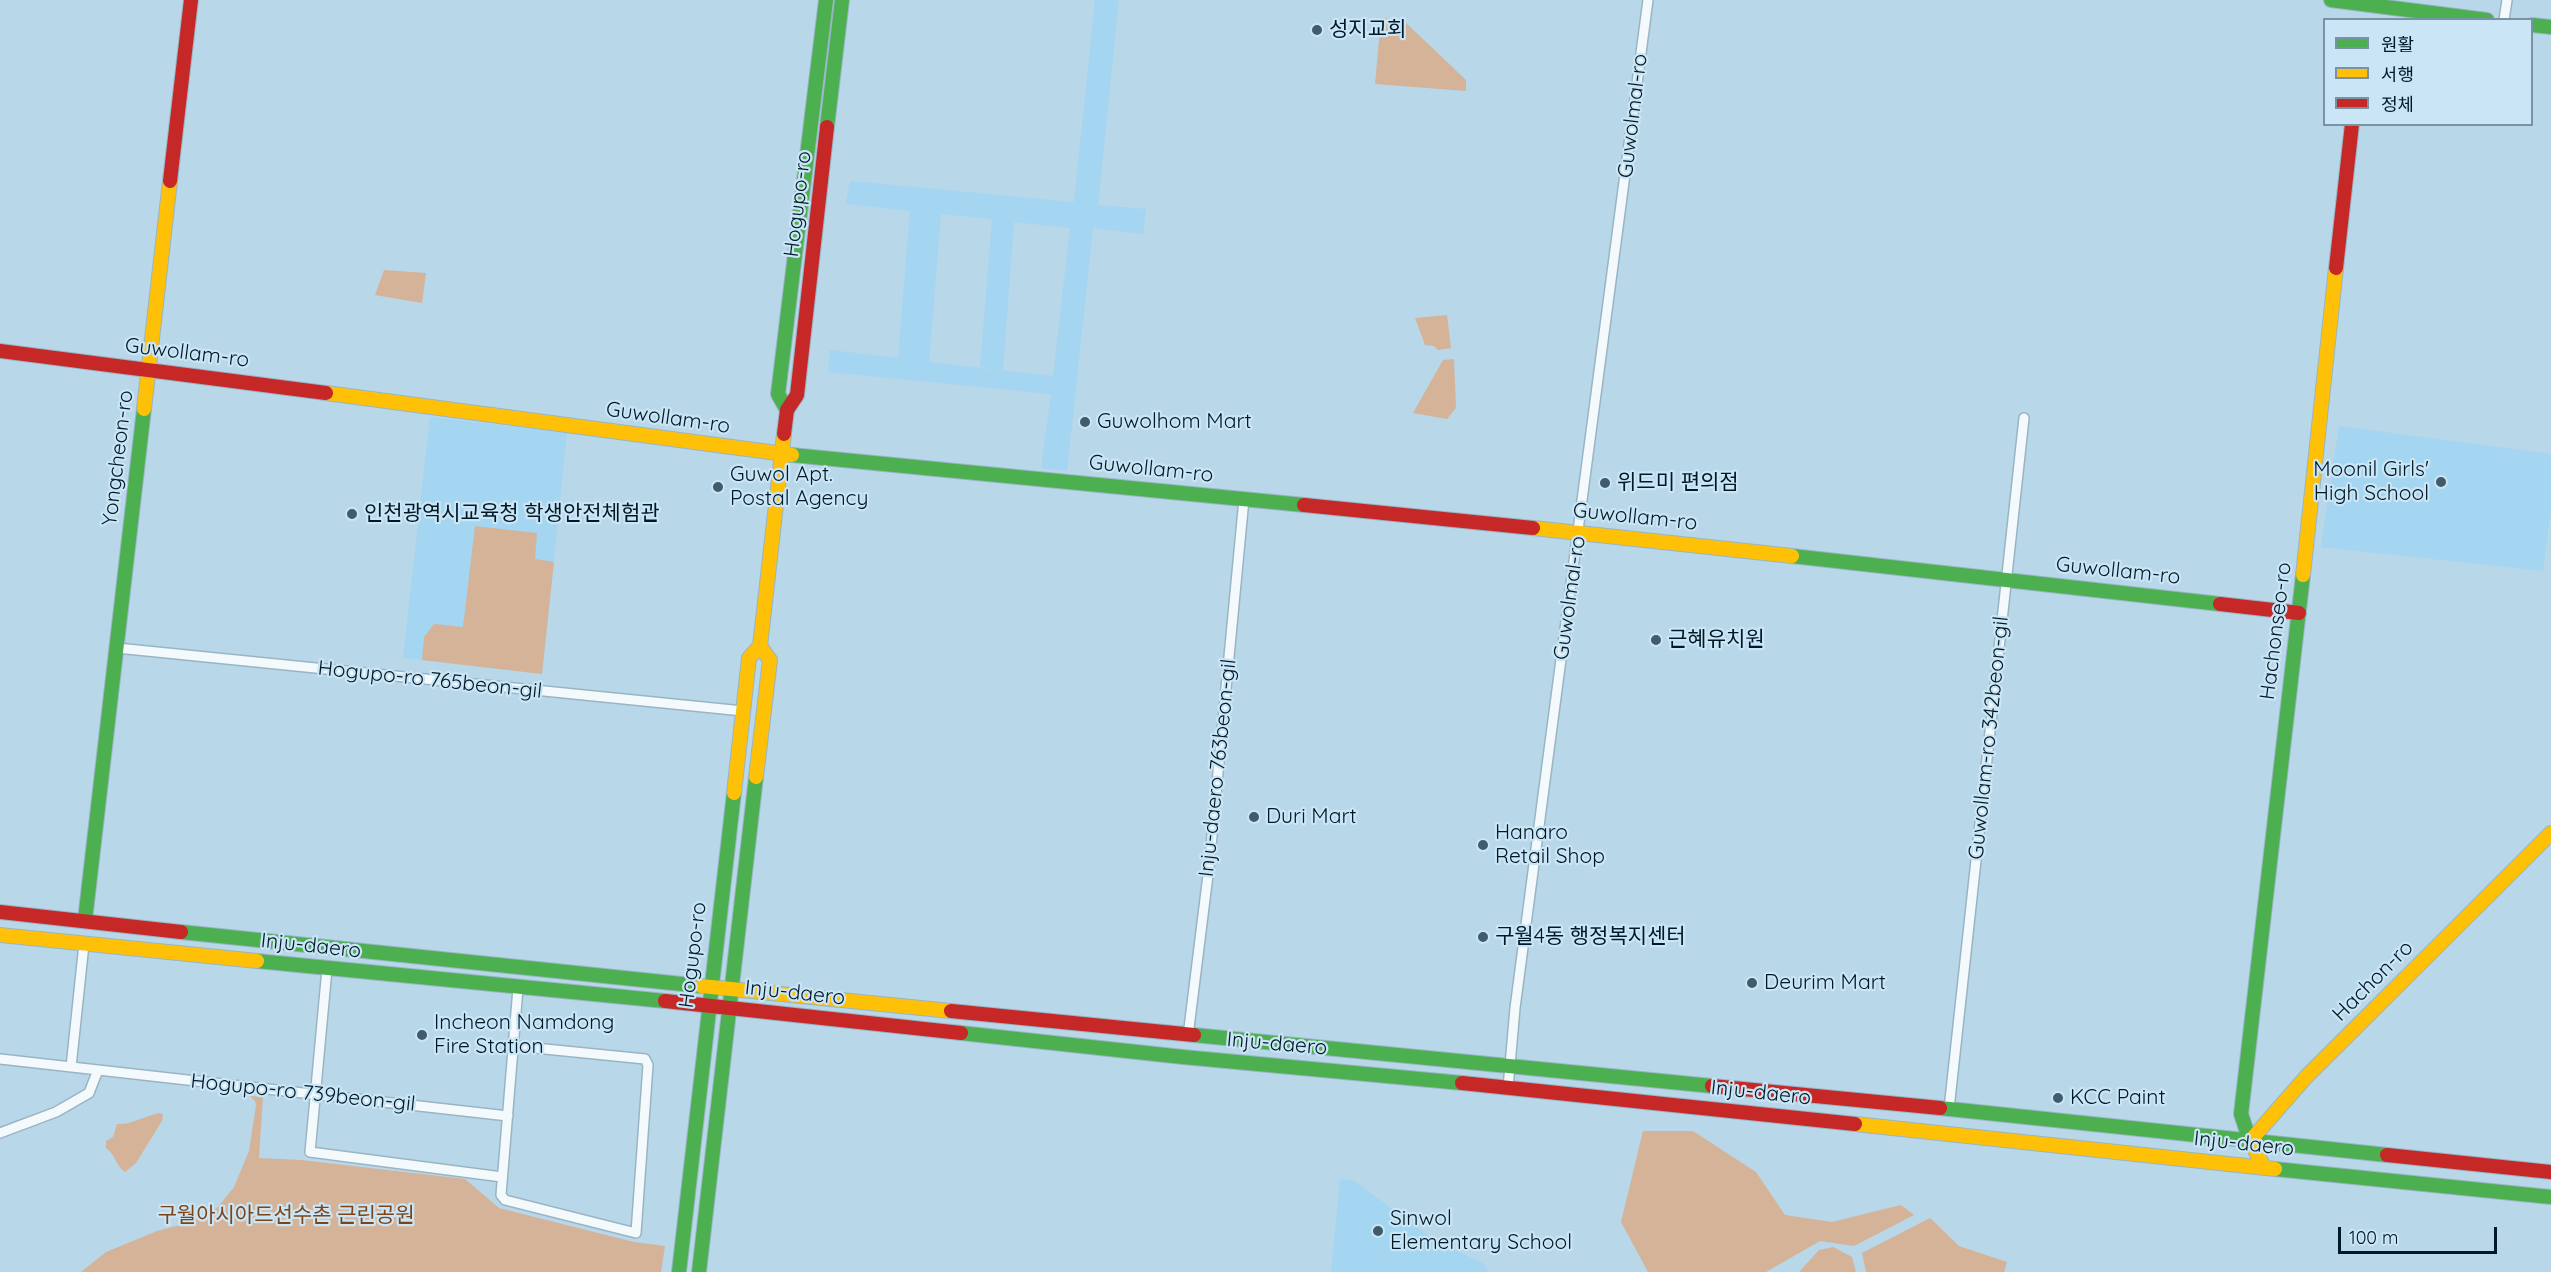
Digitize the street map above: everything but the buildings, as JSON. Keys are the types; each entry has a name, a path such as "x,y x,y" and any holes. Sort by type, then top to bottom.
{"main road":[{"name":"Yongcheon-ro","path":"85,920 191,0"},
{"name":"Hogupo-ro","path":"787,410 778,394 826,0"},
{"name":"Hogupo-ro","path":"679,1272 749,658 760,646 787,410 797,395 842,0"},
{"path":"2331,0 2472,18"},
{"path":"2363,18 2365,4"},
{"path":"2533,25 2551,27"},
{"name":"Hachonseo-ro","path":"2250,1141 2241,1114 2299,613 2352,126"},
{"name":"Guwollam-ro","path":"0,351 781,454 1579,532 2299,613"},
{"name":"Hogupo-ro","path":"699,1272 770,660 760,646"},
{"name":"Hachon-ro","path":"2250,1141 2306,1077 2551,833"},
{"name":"Inju-daero","path":"0,912 514,968 2551,1172"},
{"name":"Inju-daero","path":"0,935 518,988 729,1007 1183,1057 2551,1197"},
{"path":"2250,1141 2264,1167"}],"street":[{"name":"Guwolmal-ro","path":"1508,1089 1515,1008 1648,0"},
{"path":"2504,18 2507,0"},
{"name":"Guwollam-ro 342beon-gil","path":"1949,1110 2024,418"},
{"name":"Inju-daero 763beon-gil","path":"1188,1036 1209,867 1244,499"},
{"name":"Hogupo-ro 765beon-gil","path":"117,648 743,711"},
{"path":"71,1067 84,944"},
{"path":"327,969 310,1152 502,1177"},
{"path":"515,1046 645,1059 648,1065 636,1233 505,1200 501,1195 518,988"},
{"name":"Hogupo-ro 739beon-gil","path":"0,1059 508,1116"},
{"path":"0,1133 56,1112 89,1093 98,1070"}],"shaded area":[{"path":"1095,0 1119,0 1098,205 1146,209 1143,234 1093,228 1067,471 1041,468 1051,394 828,372 830,350 898,358 910,211 846,204 850,181 1074,202","holes":["941,214 992,219 980,367 1003,370 1014,222 1070,228 1053,376 929,362"]},
{"path":"430,417 567,433 542,674 403,658"},
{"name":"Moonil Girls' High School","path":"2339,426 2551,454 2551,510 2543,571 2321,547"},
{"name":"Sinwol Elementary School","path":"1340,1179 1353,1180 1433,1239 1484,1264 1488,1272 1331,1272"}],"green space":[{"path":"1381,18 1403,20 1466,80 1466,91 1375,84"},
{"path":"384,270 426,273 422,303 375,295"},
{"path":"1447,315 1451,348 1438,350 1434,346 1425,345 1415,318"},
{"path":"1454,359 1456,408 1447,419 1413,413 1443,360"},
{"path":"475,526 537,533 535,559 554,562 542,674 422,660 424,637 434,624 463,627"},
{"name":"구월아시아드선수촌 근린공원","path":"250,1096 263,1097 259,1158 301,1160 465,1179 499,1208 634,1242 665,1246 661,1272 81,1272 106,1252 157,1231 191,1222 217,1208 234,1187 249,1151 256,1105"},
{"path":"160,1113 163,1115 162,1121 136,1163 125,1172 106,1148 106,1141 113,1137 117,1124"},
{"path":"1643,1131 1693,1131 1756,1172 1785,1215 1832,1222 1901,1205 1914,1215 1854,1246 1820,1241 1766,1272 1648,1272 1621,1222"},
{"path":"1930,1218 1959,1246 2007,1262 2004,1272 1866,1272 1862,1253"},
{"path":"1833,1247 1852,1257 1856,1272 1799,1272 1819,1250"}],"traffic: fast":[{"path":"787,410 778,394 826,0"},
{"path":"827,127 842,0"},
{"path":"2331,0 2471,18"},
{"path":"2533,25 2551,27"},
{"path":"85,920 144,409"},
{"path":"792,455 1304,505"},
{"path":"1792,556 2220,604"},
{"path":"2250,1141 2241,1114 2303,575"},
{"path":"699,1272 756,777"},
{"path":"679,1272 734,793"},
{"path":"181,932 701,986"},
{"path":"257,961 665,1001"},
{"path":"961,1033 1183,1057 1462,1083"},
{"path":"1194,1035 1712,1086"},
{"path":"1940,1108 2387,1155"},
{"path":"2275,1169 2551,1197"}],"traffic: slow":[{"path":"144,409 170,181"},
{"path":"2303,575 2336,268"},
{"path":"326,393 792,455"},
{"path":"734,793 749,658 760,646 784,434"},
{"path":"1533,528 1792,556"},
{"path":"756,777 770,660 760,646"},
{"path":"2264,1167 2250,1141 2306,1077 2551,833"},
{"path":"0,935 257,961"},
{"path":"701,986 951,1011"},
{"path":"1855,1124 2275,1169"}],"traffic: jam":[{"path":"170,181 191,0"},
{"path":"2336,268 2352,126"},
{"path":"784,434 787,410 797,395 827,127"},
{"path":"0,351 326,393"},
{"path":"1304,505 1533,528"},
{"path":"2220,604 2299,613"},
{"path":"0,912 181,932"},
{"path":"665,1001 961,1033"},
{"path":"951,1011 1194,1035"},
{"path":"1462,1083 1855,1124"},
{"path":"1712,1086 1940,1108"},
{"path":"2387,1155 2551,1172"}],"place":[{"name":"성지교회","path":"1317,30"},
{"name":"Guwolhom Mart","path":"1085,422"},
{"name":"Moonil Girls' High School","path":"2441,482"},
{"name":"위드미 편의점","path":"1605,483"},
{"name":"Guwol Apt. Postal Agency","path":"718,487"},
{"name":"인천광역시교육청 학생안전체험관","path":"352,514"},
{"name":"근혜유치원","path":"1656,640"},
{"name":"Duri Mart","path":"1254,817"},
{"name":"Hanaro Retail Shop","path":"1483,845"},
{"name":"구월4동 행정복지센터","path":"1483,937"},
{"name":"Deurim Mart","path":"1752,983"},
{"name":"Incheon Namdong Fire Station","path":"422,1035"},
{"name":"KCC Paint","path":"2058,1098"},
{"name":"Sinwol Elementary School","path":"1378,1231"}]}
